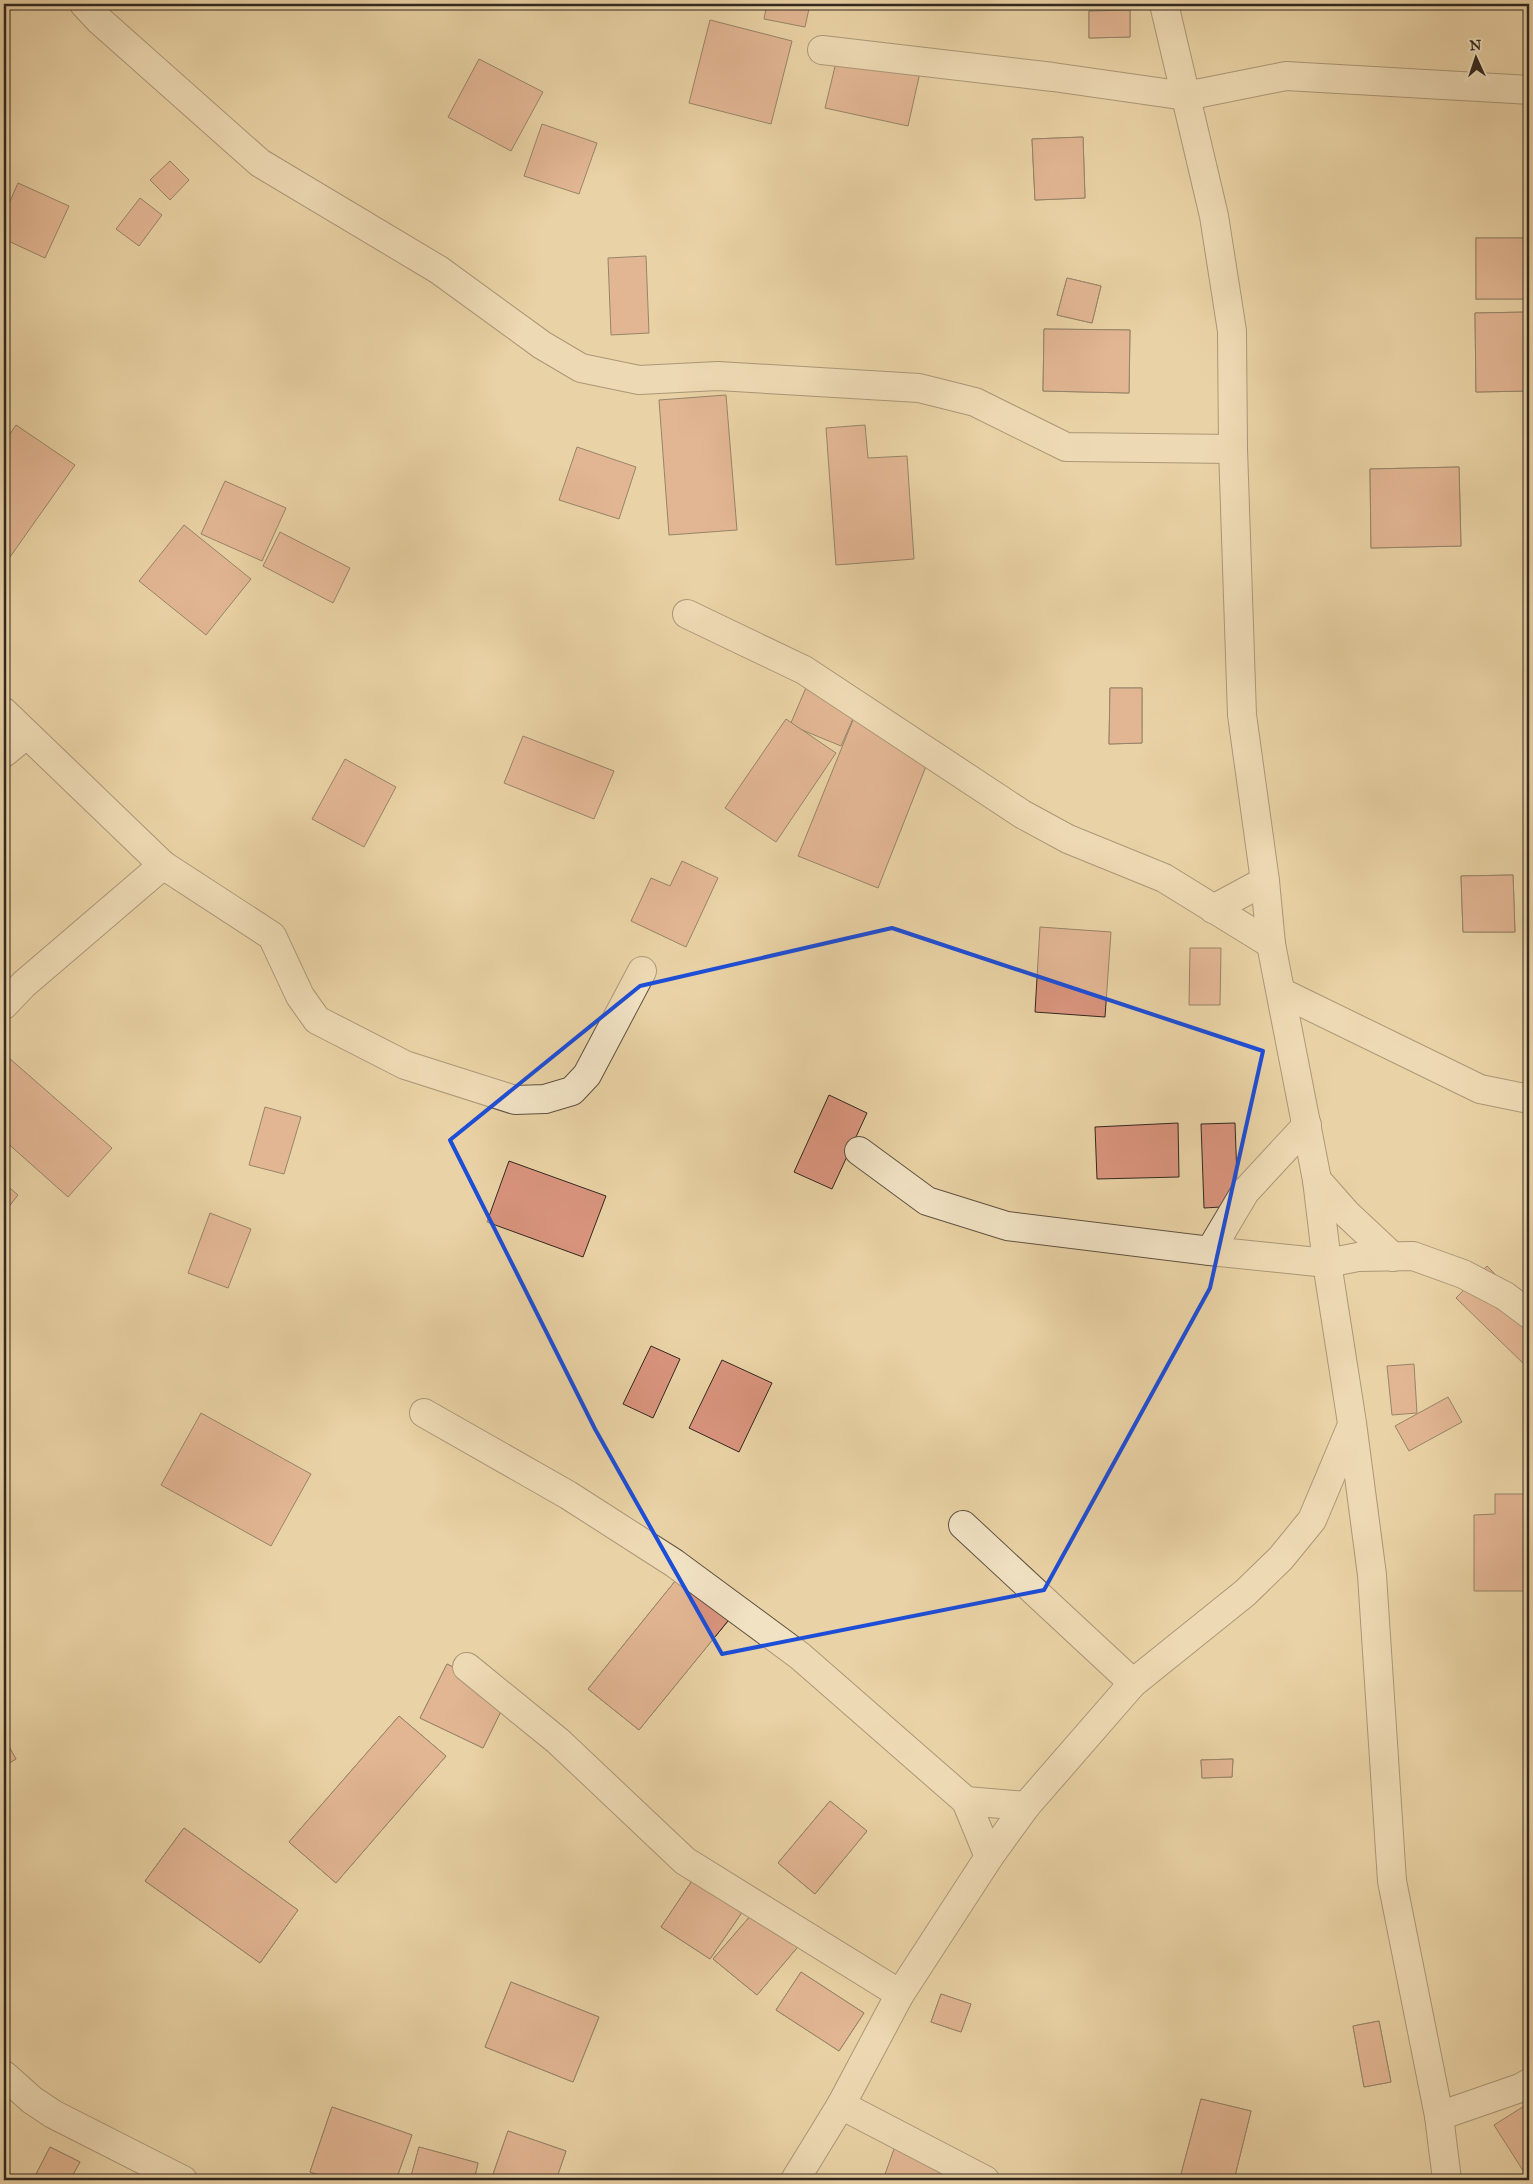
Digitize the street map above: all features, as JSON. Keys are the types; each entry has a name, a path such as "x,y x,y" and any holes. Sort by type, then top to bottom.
{"street":[{"path":"84,4 99,20 260,163 439,270 542,345 581,368 639,380 718,376 919,388 975,402 1066,447 1233,449"},
{"path":"1164,4 1214,216 1232,331 1233,449 1242,715 1265,881 1271,944 1317,1180 1327,1263 1352,1424 1372,1574 1392,1881 1439,2116 1447,2180"},
{"path":"822,50 1053,77 1186,96 1286,76 1529,90"},
{"path":"687,614 804,670 1022,814 1068,839 1164,878 1271,944"},
{"path":"4,712 163,865 272,936 300,996 317,1020 405,1065 515,1100 545,1099 572,1091 587,1075 642,970"},
{"path":"4,753 26,735"},
{"path":"4,1005 24,984 163,865"},
{"path":"1213,908 1265,881"},
{"path":"1281,992 1480,1089 1529,1099"},
{"path":"1210,1251 1244,1192 1307,1126"},
{"path":"859,1151 927,1201 1008,1226 1210,1251 1327,1263 1358,1257 1413,1256 1463,1274 1505,1296 1529,1314"},
{"path":"1317,1180 1346,1214 1393,1257"},
{"path":"424,1413 568,1495 674,1563 800,1656 966,1801 990,1857"},
{"path":"795,2180 840,2105 900,1994 990,1857 1026,1806 1133,1683 1245,1593 1281,1558 1312,1520 1352,1424"},
{"path":"963,1525 1133,1683"},
{"path":"467,1667 558,1741 685,1861 900,1994"},
{"path":"966,1801 1026,1806"},
{"path":"4,2075 32,2100 53,2114 183,2180"},
{"path":"1439,2116 1520,2088 1529,2083"},
{"path":"840,2105 985,2180"}],"highlighted area":[{"path":"892,928 1263,1051 1210,1288 1044,1590 722,1654 595,1429 450,1140 640,986"}],"building":[{"path":"767,4 810,4 805,27 764,19"},
{"path":"1130,10 1130,37 1089,38 1089,11"},
{"path":"1130,10 1130,37 1089,38 1089,11"},
{"path":"710,20 792,41 771,124 689,103"},
{"path":"839,50 921,68 908,126 825,108"},
{"path":"479,59 543,92 511,151 448,117"},
{"path":"542,124 597,143 579,194 524,176"},
{"path":"1083,137 1085,198 1035,200 1032,139"},
{"path":"1083,137 1085,198 1035,200 1032,139"},
{"path":"170,161 189,180 170,200 150,180"},
{"path":"18,183 69,206 45,258 4,239 4,215"},
{"path":"140,198 162,215 139,246 116,229"},
{"path":"1476,238 1529,238 1529,299 1476,299"},
{"path":"1476,238 1529,238 1529,299 1476,299"},
{"path":"646,256 649,333 611,335 608,258"},
{"path":"1067,278 1101,286 1092,323 1057,315"},
{"path":"1067,278 1101,286 1092,323 1057,315"},
{"path":"1529,312 1529,391 1476,392 1475,313"},
{"path":"1529,312 1529,391 1476,392 1475,313"},
{"path":"1044,329 1130,330 1129,393 1043,391"},
{"path":"1044,329 1130,330 1129,393 1043,391"},
{"path":"726,395 737,530 669,535 659,400"},
{"path":"16,425 75,465 10,557 4,553 4,443"},
{"path":"865,425 868,458 907,456 914,559 836,565 826,428"},
{"path":"577,447 636,467 619,519 559,500"},
{"path":"1459,467 1461,546 1371,548 1370,469"},
{"path":"1459,467 1461,546 1371,548 1370,469"},
{"path":"225,481 286,508 262,561 201,534"},
{"path":"184,525 251,579 206,635 139,581"},
{"path":"280,532 350,568 333,603 263,566"},
{"path":"808,683 859,705 841,746 790,725"},
{"path":"1110,688 1142,688 1142,743 1109,744"},
{"path":"1110,688 1142,688 1142,743 1109,744"},
{"path":"855,715 934,746 878,888 798,856"},
{"path":"786,719 836,753 776,842 725,808"},
{"path":"1529,720 1529,775 1528,775 1524,721"},
{"path":"1529,720 1529,775 1528,775 1524,721"},
{"path":"523,736 614,771 594,819 504,783"},
{"path":"345,759 396,787 364,847 312,819"},
{"path":"1525,787 1529,787 1529,858 1525,858"},
{"path":"1525,787 1529,787 1529,858 1525,858"},
{"path":"682,861 718,878 686,947 631,921 651,878 670,886"},
{"path":"1513,875 1515,932 1463,932 1461,876"},
{"path":"1513,875 1515,932 1463,932 1461,876"},
{"path":"1040,927 1111,932 1105,1017 1035,1012"},
{"path":"1190,948 1221,948 1220,1005 1189,1005"},
{"path":"9,1058 112,1148 68,1197 4,1140 4,1063"},
{"path":"829,1095 867,1113 832,1189 794,1172"},
{"path":"265,1107 301,1117 284,1174 249,1165"},
{"path":"1178,1123 1179,1177 1097,1179 1095,1127"},
{"path":"1235,1123 1238,1206 1204,1208 1201,1124"},
{"path":"509,1161 606,1196 583,1257 487,1222"},
{"path":"4,1183 18,1195 4,1213"},
{"path":"210,1213 251,1229 228,1288 188,1273"},
{"path":"1487,1266 1529,1308 1529,1369 1456,1298"},
{"path":"651,1346 680,1359 653,1418 623,1404"},
{"path":"722,1360 772,1383 739,1452 689,1428"},
{"path":"1414,1364 1417,1413 1392,1415 1387,1366"},
{"path":"1448,1397 1462,1422 1409,1451 1395,1426"},
{"path":"201,1413 311,1474 271,1546 161,1485"},
{"path":"1495,1494 1529,1494 1529,1591 1474,1591 1474,1515 1495,1514"},
{"path":"680,1575 732,1616 639,1730 588,1689"},
{"path":"680,1575 732,1616 639,1730 588,1689"},
{"path":"447,1664 509,1695 483,1748 420,1718"},
{"path":"447,1664 509,1695 483,1748 420,1718"},
{"path":"399,1716 446,1756 336,1883 289,1842"},
{"path":"399,1716 446,1756 336,1883 289,1842"},
{"path":"4,1738 16,1759 4,1766"},
{"path":"4,1738 16,1759 4,1766"},
{"path":"1233,1759 1232,1777 1202,1778 1201,1760"},
{"path":"1233,1759 1232,1777 1202,1778 1201,1760"},
{"path":"830,1801 867,1831 815,1894 778,1863"},
{"path":"830,1801 867,1831 815,1894 778,1863"},
{"path":"184,1828 298,1910 260,1963 145,1881"},
{"path":"184,1828 298,1910 260,1963 145,1881"},
{"path":"706,1860 756,1892 710,1959 661,1927"},
{"path":"706,1860 756,1892 710,1959 661,1927"},
{"path":"765,1899 808,1935 757,1995 713,1959"},
{"path":"765,1899 808,1935 757,1995 713,1959"},
{"path":"801,1972 864,2013 839,2051 776,2010"},
{"path":"801,1972 864,2013 839,2051 776,2010"},
{"path":"511,1982 599,2017 573,2082 485,2047"},
{"path":"511,1982 599,2017 573,2082 485,2047"},
{"path":"941,1994 971,2004 961,2032 931,2022"},
{"path":"941,1994 971,2004 961,2032 931,2022"},
{"path":"1379,2021 1391,2082 1364,2087 1353,2026"},
{"path":"1379,2021 1391,2082 1364,2087 1353,2026"},
{"path":"1201,2099 1251,2111 1234,2180 1189,2180 1180,2178"},
{"path":"1201,2099 1251,2111 1234,2180 1189,2180 1180,2178"},
{"path":"1529,2103 1529,2180 1494,2125"},
{"path":"332,2107 412,2135 396,2180 334,2180 310,2172"},
{"path":"332,2107 412,2135 396,2180 334,2180 310,2172"},
{"path":"508,2131 566,2151 556,2180 491,2180"},
{"path":"508,2131 566,2151 556,2180 491,2180"},
{"path":"895,2146 953,2165 948,2180 883,2180"},
{"path":"50,2147 80,2162 70,2180 33,2180"},
{"path":"50,2147 80,2162 70,2180 33,2180"},
{"path":"419,2147 478,2163 474,2180 410,2180"},
{"path":"419,2147 478,2163 474,2180 410,2180"}]}
